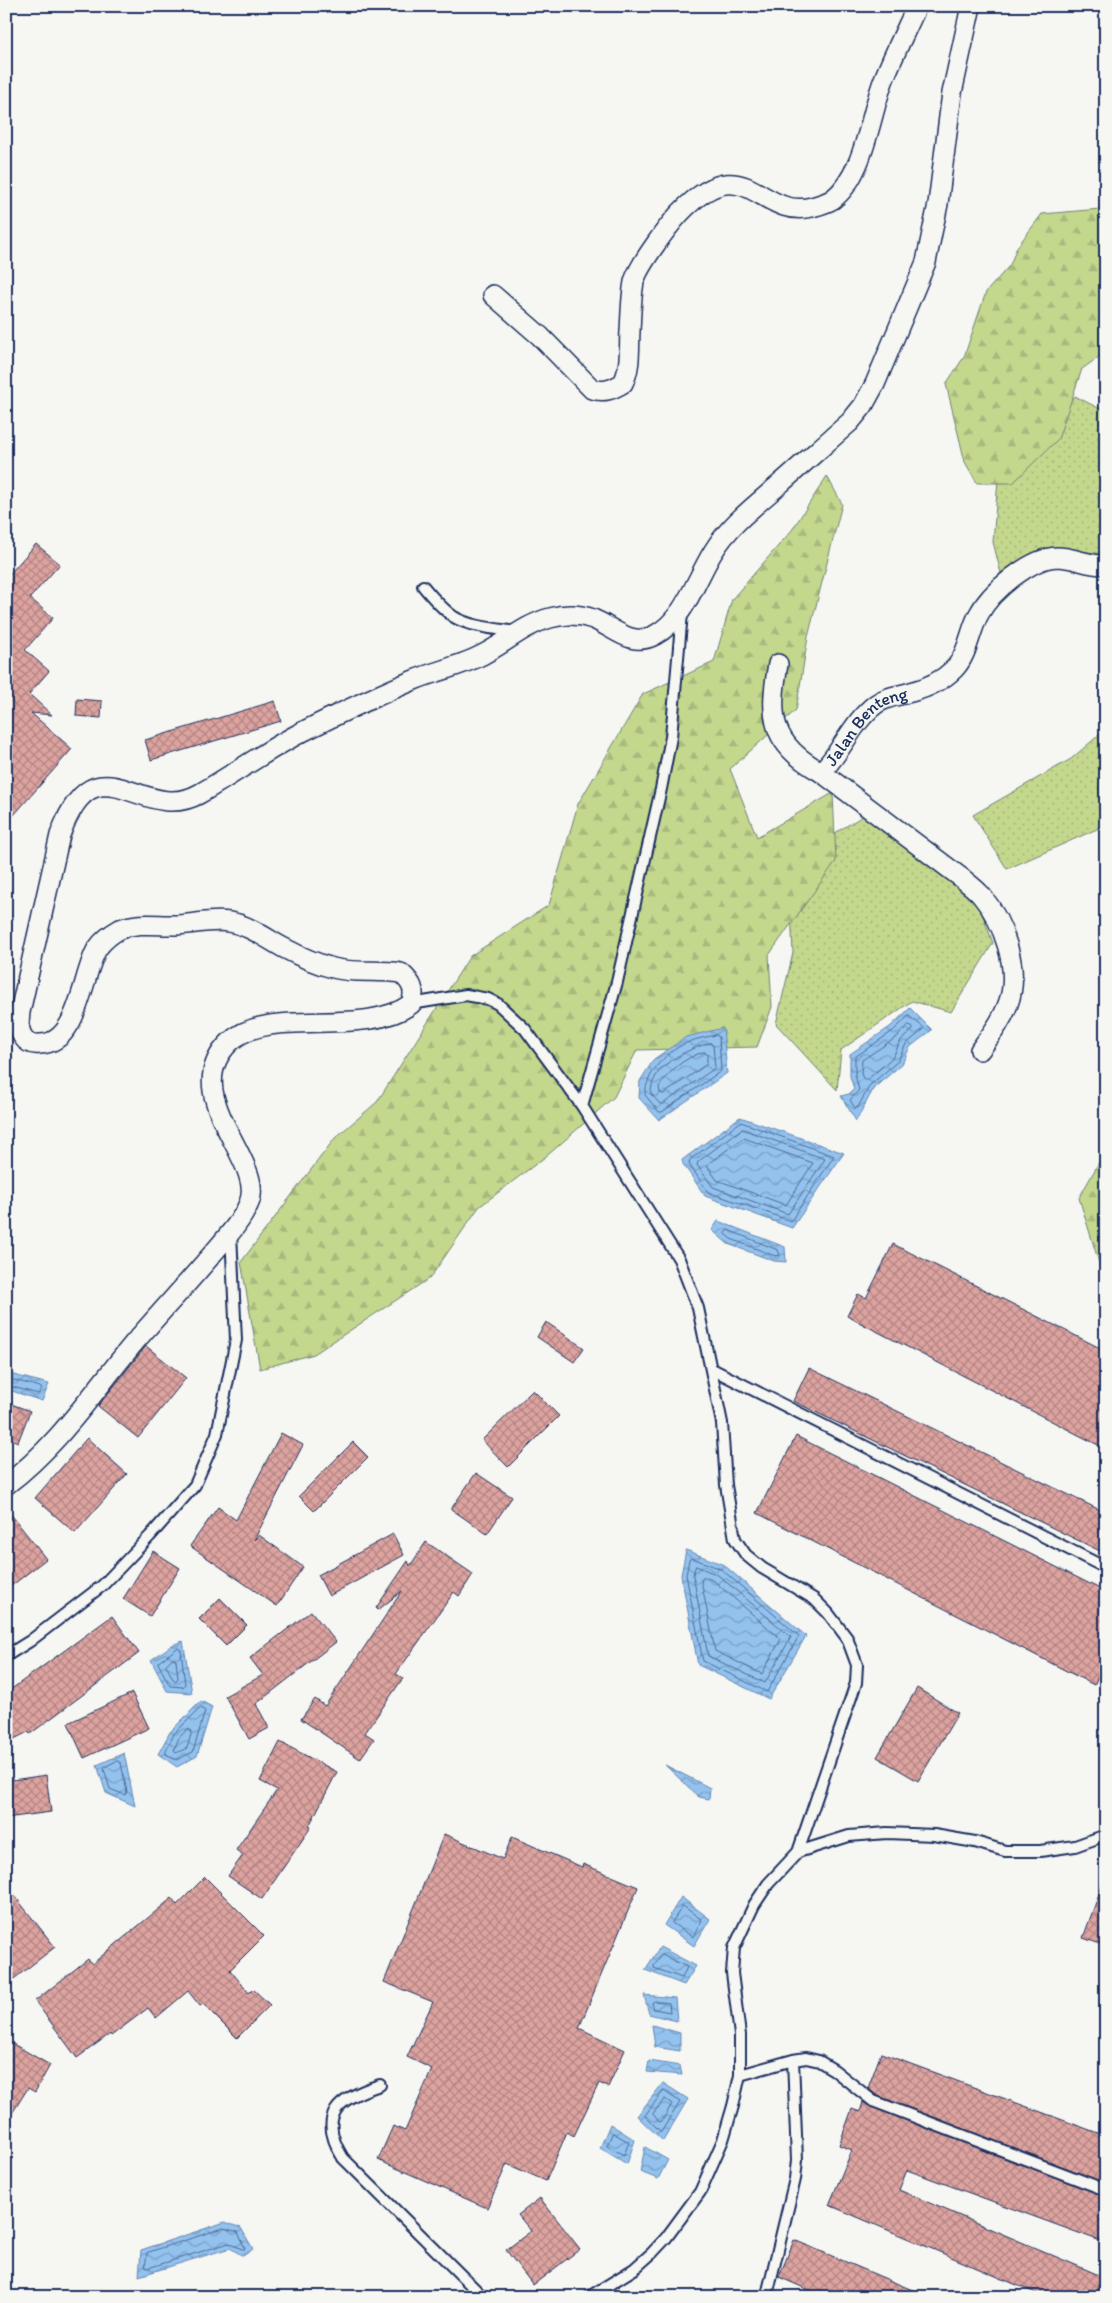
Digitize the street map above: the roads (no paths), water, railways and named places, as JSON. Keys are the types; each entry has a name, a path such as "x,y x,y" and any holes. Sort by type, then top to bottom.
{"street":[{"path":"493,294 540,336 592,389 598,391 609,390 623,383 628,363 634,280 640,267 679,214 702,192 723,185 736,184 747,186 786,207 797,209 822,204 833,198 850,179 868,135 869,124 884,79 917,6"},
{"path":"6,1485 24,1472 58,1438 134,1343 231,1232 249,1203 251,1190 245,1166 222,1122 214,1095 214,1069 225,1047 236,1036 256,1029 295,1023 369,1020 402,1011 411,1004 414,996 413,987 401,973 332,968 286,949 240,926 214,922 184,925 140,924 118,930 108,936 98,947 91,960 74,1014 60,1035 43,1044 34,1044 23,1038 19,1025 60,835 70,810 88,790 106,785 123,787 160,802 179,802 197,795 269,749 307,729 413,681 482,655 516,632 534,623 566,615 592,619 624,637 647,638 669,625 682,608 726,533 746,512 850,422 863,406 875,384 918,286 931,246 952,93 971,6"},
{"name":"Jalan Benteng","path":"980,1050 998,1026 1009,1002 1013,974 1004,938 993,912 980,893 963,879 821,772 873,706 885,698 926,688 939,681 955,668 979,614 988,599 1023,571 1042,560 1057,557 1106,565"},
{"path":"778,664 773,694 773,714 780,737 790,750 821,772"}],"lane":[{"path":"423,586 437,603 454,617 469,623 516,632"},
{"path":"582,1106 617,982 662,788 671,737 682,608"},
{"path":"411,1004 466,995 488,999 498,1004 525,1029 582,1106 679,1259 698,1308 722,1423 726,1485 735,1539 746,1555 756,1563 814,1600 828,1613 847,1638 857,1665 856,1683 798,1852 768,1884 754,1905 734,1948 732,1974 740,2035 740,2075 733,2106 722,2140 700,2192 666,2238 652,2252 634,2268 589,2297"},
{"path":"6,1656 30,1641 103,1585 195,1485 217,1434 236,1340 231,1232"},
{"path":"712,1369 1106,1568"},
{"path":"798,1852 849,1836 887,1833 934,1835 975,1842 1005,1851 1040,1851 1075,1846 1106,1835"},
{"path":"740,2075 793,2060 806,2058 819,2062 834,2070 873,2100 1106,2190"},
{"path":"768,2297 768,2290 796,2170 793,2060"},
{"path":"380,2084 356,2092 343,2101 335,2111 331,2123 333,2142 343,2158 483,2297"}],"water":[{"path":"910,1008 932,1030 910,1047 902,1064 874,1088 856,1121 841,1096 849,1094 854,1089 850,1076 850,1054 890,1027"},
{"path":"723,1028 727,1073 659,1120 639,1098 640,1081 654,1059 686,1037"},
{"path":"740,1117 844,1153 792,1228 705,1196 683,1164 682,1160"},
{"path":"718,1221 785,1247 786,1262 774,1261 728,1244 712,1230"},
{"path":"6,1373 49,1384 42,1401 6,1389"},
{"path":"686,1550 724,1565 806,1636 769,1699 698,1665 681,1575"},
{"path":"183,1641 192,1693 167,1691 151,1660 172,1645"},
{"path":"201,1701 212,1707 197,1756 177,1767 158,1754 170,1732"},
{"path":"124,1753 135,1806 106,1793 97,1765"},
{"path":"665,1765 710,1788 709,1799 699,1797"},
{"path":"681,1897 710,1919 694,1946 664,1925"},
{"path":"660,1947 696,1966 684,1985 645,1970"},
{"path":"644,1995 675,1998 677,2021 649,2014"},
{"path":"652,2025 680,2033 680,2051 655,2047"},
{"path":"649,2061 680,2066 682,2075 647,2072"},
{"path":"663,2083 688,2099 663,2141 637,2116"},
{"path":"610,2124 635,2140 627,2164 600,2148"},
{"path":"645,2147 668,2160 658,2179 640,2172"},
{"path":"225,2222 241,2228 253,2249 243,2256 230,2248 139,2276 141,2250"}]}
